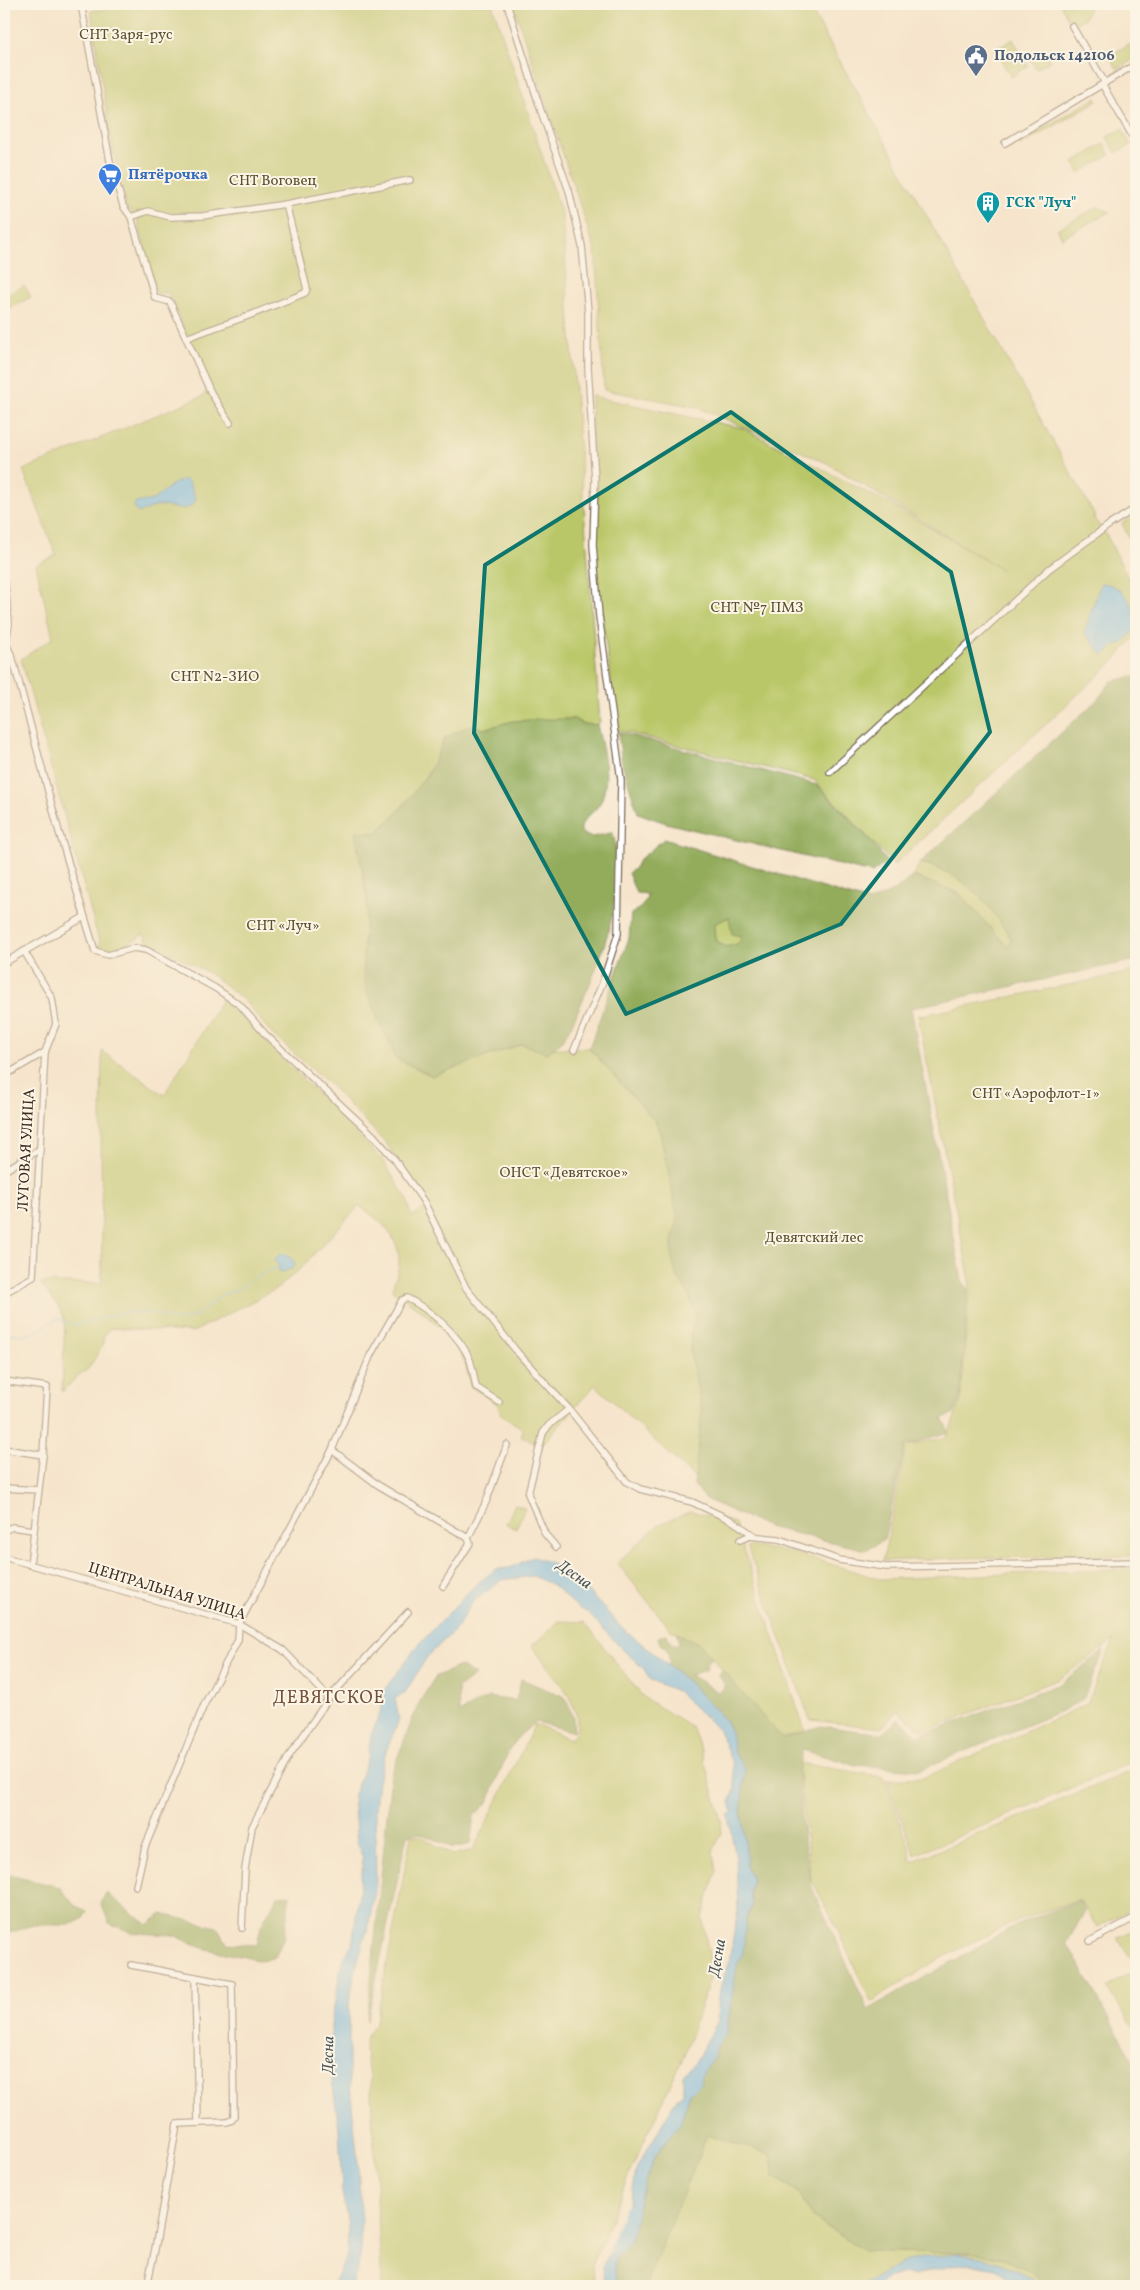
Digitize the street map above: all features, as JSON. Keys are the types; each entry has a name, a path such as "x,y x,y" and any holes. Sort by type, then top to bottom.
{"main road":[{"path":"4,585 8,624 5,644"}],"street":[{"path":"82,4 110,161 123,206 131,217 155,298 170,302 211,393 230,423"},
{"path":"507,4 542,114 570,191 582,246 588,312 588,368 595,480 594,545 599,616 621,780 618,934 602,984 574,1050"},
{"path":"1072,26 1136,142"},
{"path":"1005,143 1136,64"},
{"path":"131,217 148,211 170,217 202,216 286,204 410,180"},
{"path":"186,338 248,316 304,293 307,288 286,204"},
{"path":"830,772 1049,569 1109,525 1136,508"},
{"path":"5,644 17,671 59,832 95,952 108,955 134,948 146,950 227,995 240,1005 265,1034 373,1135 395,1160 424,1202 466,1288 518,1353 569,1409 626,1482 649,1492 692,1502 731,1520 755,1536"},
{"path":"4,963 84,917"},
{"name":"ЛУГОВАЯ УЛИЦА","path":"4,1293 33,1277 45,1052 56,1024 52,998 24,951"},
{"path":"4,1076 45,1052"},
{"path":"4,1171 40,1149"},
{"path":"136,1886 145,1848 204,1705 238,1640 239,1624 332,1450 371,1354 402,1300 407,1298 426,1309 446,1327 466,1353 476,1387 499,1402"},
{"path":"4,1381 47,1387 30,1565"},
{"path":"556,1547 545,1534 528,1494 543,1433 549,1425 569,1409"},
{"path":"443,1586 470,1542 468,1538 486,1502 507,1445"},
{"path":"4,1449 42,1454"},
{"path":"332,1450 378,1485 468,1538"},
{"path":"4,1488 38,1490"},
{"path":"4,1531 12,1527 33,1530"},
{"path":"740,1540 749,1536 778,1539 839,1560 886,1567 1136,1562"},
{"name":"ЦЕНТРАЛЬНАЯ УЛИЦА","path":"4,1557 239,1624 283,1650 329,1698"},
{"path":"242,1928 245,1870 252,1827 289,1756 329,1698 408,1612"},
{"path":"1090,1941 1136,1917"},
{"path":"131,1965 232,1984 234,2116 232,2120 227,2122 177,2124 174,2130 155,2249 147,2286"},
{"path":"194,1977 198,2123"}],"highlighted area":[{"path":"731,412 951,572 990,732 841,924 626,1014 474,733 485,565"}],"green space":[{"path":"136,4 492,4 562,215 600,722 597,725 583,724 574,719 513,721 484,729 457,732 444,739 432,765 416,790 387,823 376,833 355,831 367,901 365,983 395,1057 432,1076 522,1044 546,1053 555,1048 589,1048 655,1121 659,1128 678,1218 676,1275 688,1293 696,1313 691,1334 690,1351 702,1411 695,1478 595,1385 541,1446 521,1436 523,1430 501,1415 497,1404 470,1386 467,1369 461,1355 443,1330 392,1290 399,1262 395,1241 379,1221 359,1206 300,1269 278,1288 193,1332 110,1328 104,1336 102,1347 88,1369 80,1374 62,1392 65,1321 59,1307 40,1283 102,1283 102,1051 164,1095 223,998 381,1158 407,1199 411,1217 429,1205 385,1142 330,1085 271,1033 246,1002 211,974 147,941 144,934 118,947 101,948 21,659 53,638 36,565 56,555 23,470 203,396 209,387 168,293 156,293 138,221 126,206 110,135 91,11"},
{"name":"СНТ №7 ПМЗ","path":"513,4 808,4 1095,516 1093,517 1106,534 1136,594 1136,635 1115,660 894,865 814,780 618,730 595,567 591,396 742,428 890,504 1001,569 827,463 697,407 604,390 595,250"},
{"path":"1060,4 1090,4 1085,18 1071,24"},
{"path":"1013,39 1028,66 1011,77 995,50"},
{"path":"1129,44 1136,58 1117,69 1109,56"},
{"path":"1044,51 1050,61 1036,69 1030,59"},
{"path":"1096,98 1097,101 1020,146 1018,142"},
{"path":"1122,129 1131,145 1116,153 1107,137"},
{"path":"1104,144 1110,155 1079,173 1073,162"},
{"path":"1098,207 1110,212 1062,238 1057,229"},
{"path":"24,285 31,297 4,312 4,297"},
{"path":"1136,515 1136,554 1122,523"},
{"name":"Девятский лес","path":"1136,676 1136,960 911,1008 962,1281 968,1288 960,1400 954,1414 942,1418 949,1432 905,1446 884,1540 866,1550 768,1527 707,1500 694,1485 702,1411 690,1351 691,1334 696,1313 688,1293 676,1275 672,1259 672,1242 678,1218 659,1128 655,1121 589,1048 629,938 631,914 642,906 647,894 636,893 628,873 635,868 639,860 664,839 869,902 895,890 913,876 959,894 1008,947 1011,939 994,913 974,891 949,874 935,867 920,863 1097,700 1112,681","holes":["729,917 732,934 741,936 741,940 737,944 726,947 715,940 714,924"]},
{"path":"574,719 583,724 597,725 602,747 606,774 604,792 599,805 581,827 581,832 592,837 613,833 616,855 615,899 611,921 598,964 571,1025 559,1044 553,1049 546,1053 522,1044 432,1076 395,1058 367,993 363,963 367,894 355,831 376,833 397,814 432,768 444,739 469,725 484,729 513,721"},
{"path":"618,732 817,785 869,839 887,862 872,873 666,823 638,813 622,763"},
{"path":"920,863 935,867 949,874 974,891 994,913 1011,939 1008,948 959,893 913,876"},
{"path":"729,917 741,936 741,940 737,944 725,947 715,940 714,924"},
{"name":"СНТ «Аэрофлот-1»","path":"1136,971 1136,1556 958,1558 883,1561 906,1446 947,1437 961,1401 970,1281 918,1016"},
{"path":"515,1504 525,1508 516,1529 506,1524"},
{"path":"691,1511 735,1523 805,1731 781,1738 700,1644 671,1630 617,1563 658,1525"},
{"path":"747,1546 792,1552 879,1579 1136,1569 1136,1760 915,1855 887,1780 923,1778 1087,1704 1114,1640 1059,1679 924,1731 897,1711 882,1728 810,1720"},
{"path":"559,1621 584,1622 643,1697 692,1727 701,1750 721,1818 722,1833 713,1851 716,1872 702,1917 712,1972 684,2056 630,2172 591,2268 596,2286 382,2286 370,2075 365,2048 368,2034 376,2022 411,1836 421,1836 452,1855 473,1850 535,1724 570,1739 577,1732 577,1715 568,1694 532,1646"},
{"path":"677,1633 700,1644 712,1658 706,1664 707,1669 690,1675 720,1693 725,1685 718,1674 722,1670 782,1738 821,1726 882,1734 899,1719 918,1736 1060,1684 1104,1650 1083,1699 1061,1711 919,1770 856,1765 802,1750 798,1773 803,1836 812,1888 868,2010 1014,1926 1079,1900 1085,1911 1067,1943 1136,2066 1136,2286 1046,2286 1031,2273 1004,2258 971,2253 863,2250 813,2218 796,2190 774,2177 771,2154 707,2135 647,2281 638,2286 617,2286 614,2265 616,2258 629,2244 638,2213 641,2193 655,2155 680,2124 690,2093 700,2083 704,2070 713,2059 716,2046 726,2036 737,1965 743,1953 746,1919 752,1906 750,1892 752,1879 746,1867 747,1858 741,1810 745,1769 734,1752 731,1732 725,1720 690,1683 668,1665 670,1662 667,1649 660,1644 658,1637 666,1634 672,1644 679,1644"},
{"path":"460,1666 475,1675 458,1688 459,1713 488,1697 516,1701 521,1679 565,1697 573,1716 574,1732 536,1722 520,1735 508,1752 488,1802 474,1816 470,1844 453,1848 420,1833 407,1835 367,2021 391,1774 419,1703 435,1677"},
{"path":"798,1763 884,1777 910,1850 911,1862 1136,1769 1136,1906 1098,1927 1079,1899 1011,1923 937,1960 871,2002 831,1916 811,1879"},
{"path":"4,1874 60,1887 74,1905 87,1911 83,1919 69,1925 33,1925 4,1935"},
{"path":"106,1893 148,1925 162,1914 217,1927 227,1943 257,1945 261,1926 278,1896 290,1895 284,1937 275,1957 262,1961 207,1949 173,1935 133,1933 109,1923 101,1903"},
{"path":"1136,1928 1136,1966 1118,1938"},
{"path":"1136,1969 1136,2031 1107,1988"},
{"path":"707,2135 771,2154 774,2177 796,2190 813,2218 863,2250 971,2253 1004,2258 1031,2273 1046,2286 1041,2286 1015,2269 959,2254 862,2286 638,2286 647,2280"}],"water":[{"path":"185,479 189,482 196,499 188,507 178,509 157,506 138,513 134,507 135,503 153,500 173,484"},
{"path":"1101,583 1117,588 1128,598 1134,612 1136,628 1123,643 1115,645 1104,656 1084,632"},
{"path":"282,1253 292,1259 295,1264 293,1268 280,1273 278,1272 279,1266 274,1260"},
{"path":"533,1557 551,1563 587,1590 621,1627 690,1683 725,1720 731,1732 734,1752 745,1769 741,1810 747,1858 746,1867 752,1879 750,1892 752,1906 746,1919 743,1953 737,1965 726,2036 716,2046 713,2059 704,2070 700,2083 690,2093 680,2124 655,2155 641,2193 638,2213 629,2244 616,2258 614,2265 617,2286 605,2286 602,2267 622,2231 637,2167 678,2097 683,2093 683,2074 693,2066 718,2021 717,2001 729,1962 738,1909 736,1859 728,1815 733,1813 730,1802 735,1790 733,1765 719,1730 677,1691 650,1680 644,1669 587,1612 578,1608 553,1585 533,1576 502,1580 471,1603 457,1628 427,1657 404,1694 395,1698 399,1720 386,1751 378,1781 375,1810 376,1886 349,2004 349,2075 361,2212 360,2256 353,2286 333,2286 347,2255 348,2225 342,2192 339,2128 332,2079 331,2024 342,1962 352,1944 363,1858 357,1844 353,1797 367,1759 371,1735 380,1713 384,1690 414,1650 472,1588 496,1569 510,1568"},
{"path":"959,2254 983,2258 1002,2264 1041,2286 1019,2286 995,2269 969,2264 949,2265 914,2276 900,2274 888,2278 879,2286 862,2286 906,2260"}],"waterway":[{"path":"4,1333 21,1335 33,1333 58,1318 73,1325 126,1312 155,1314 180,1321 198,1315 220,1296 243,1287 250,1280 279,1266"},
{"name":"Десна","path":"614,2247 628,2210"}],"place":[{"name":"Подольск 142106","path":"976,77"},
{"name":"Пятёрочка","path":"110,196"},
{"name":"ГСК \"Луч\"","path":"988,224"}],"district":[{"name":"ДЕВЯТСКОЕ","path":"329,1698"}],"park label":[{"name":"СНТ Заря-рус","path":"126,35"},
{"name":"СНТ Воговец","path":"273,181"},
{"name":"СНТ N2-ЗИО","path":"215,677"},
{"name":"СНТ «Луч»","path":"283,926"},
{"name":"ОНСТ «Девятское»","path":"564,1173"}]}
